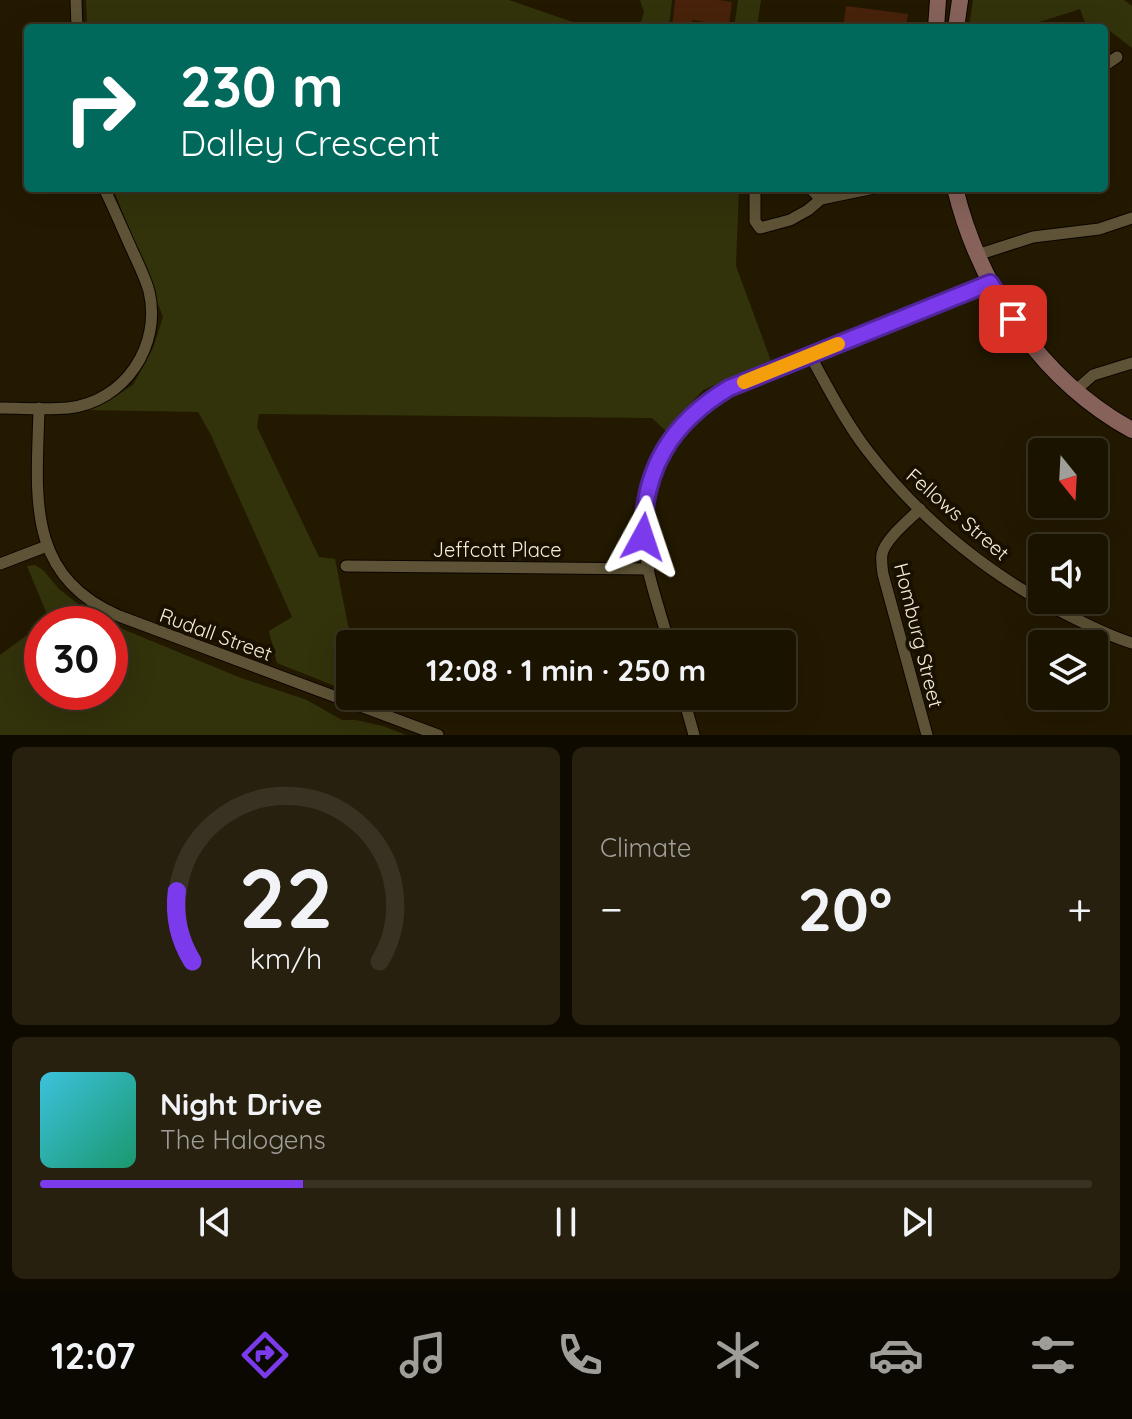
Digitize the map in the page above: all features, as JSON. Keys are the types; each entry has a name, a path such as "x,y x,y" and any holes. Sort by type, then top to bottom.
{"street":[{"path":"76,0 77,24"},
{"path":"936,24 938,0"},
{"path":"957,24 960,0"},
{"path":"1108,63 1117,57"},
{"path":"0,408 70,408 94,402 127,379 138,364 152,324 148,288 106,192"},
{"path":"755,192 755,221 760,228 790,220 821,199 855,192"},
{"path":"814,192 821,199"},
{"path":"956,192 961,213 990,283 1025,336 1076,390 1132,430"},
{"path":"977,255 1033,237 1099,229 1132,218"},
{"path":"665,630 643,537 645,506 652,475 666,446 685,421 707,401 729,388 990,283"},
{"name":"Fellows Street","path":"810,355 866,449 920,509 978,561 1043,603 1114,638 1132,643"},
{"path":"1076,390 1093,375 1132,363"},
{"name":"Rudall Street","path":"39,408 40,522 57,565 72,585 93,603 106,611 438,735"},
{"name":"Homburg Street","path":"920,509 890,539 881,557 927,735"},
{"path":"0,564 47,546"},
{"name":"Jeffcott Place","path":"346,566 649,569"},
{"path":"687,710 694,735"}],"shaded area":[{"path":"86,0 509,0 578,24 87,24"},
{"path":"640,0 672,0 669,24 640,24 644,12"},
{"path":"738,0 761,0 758,24 735,24"},
{"path":"973,0 1124,0 1132,6 1132,48 1108,31 1108,24 1086,24 1080,9 1033,24 970,24"},
{"path":"115,192 739,192 736,266 771,361 703,390 666,431 652,418 259,414 257,427 319,557 335,559 350,630 336,630 336,686 277,663 269,631 292,617 198,412 86,410 133,385 153,348 163,317"},
{"path":"35,565 44,571 59,589 81,606 44,606 27,566"},
{"path":"128,631 241,678 307,700 342,720 383,726 406,735 0,735 0,655 24,637 24,710 128,710"}],"building":[{"path":"675,0 732,2 729,24 692,20 692,24 672,24"},
{"path":"846,6 908,14 907,24 844,24"}],"slow traffic":[{"path":"744,382 838,344"}],"route":[{"path":"643,537 645,506 652,475 666,446 685,421 707,401 729,388 990,283 1013,319"}]}
